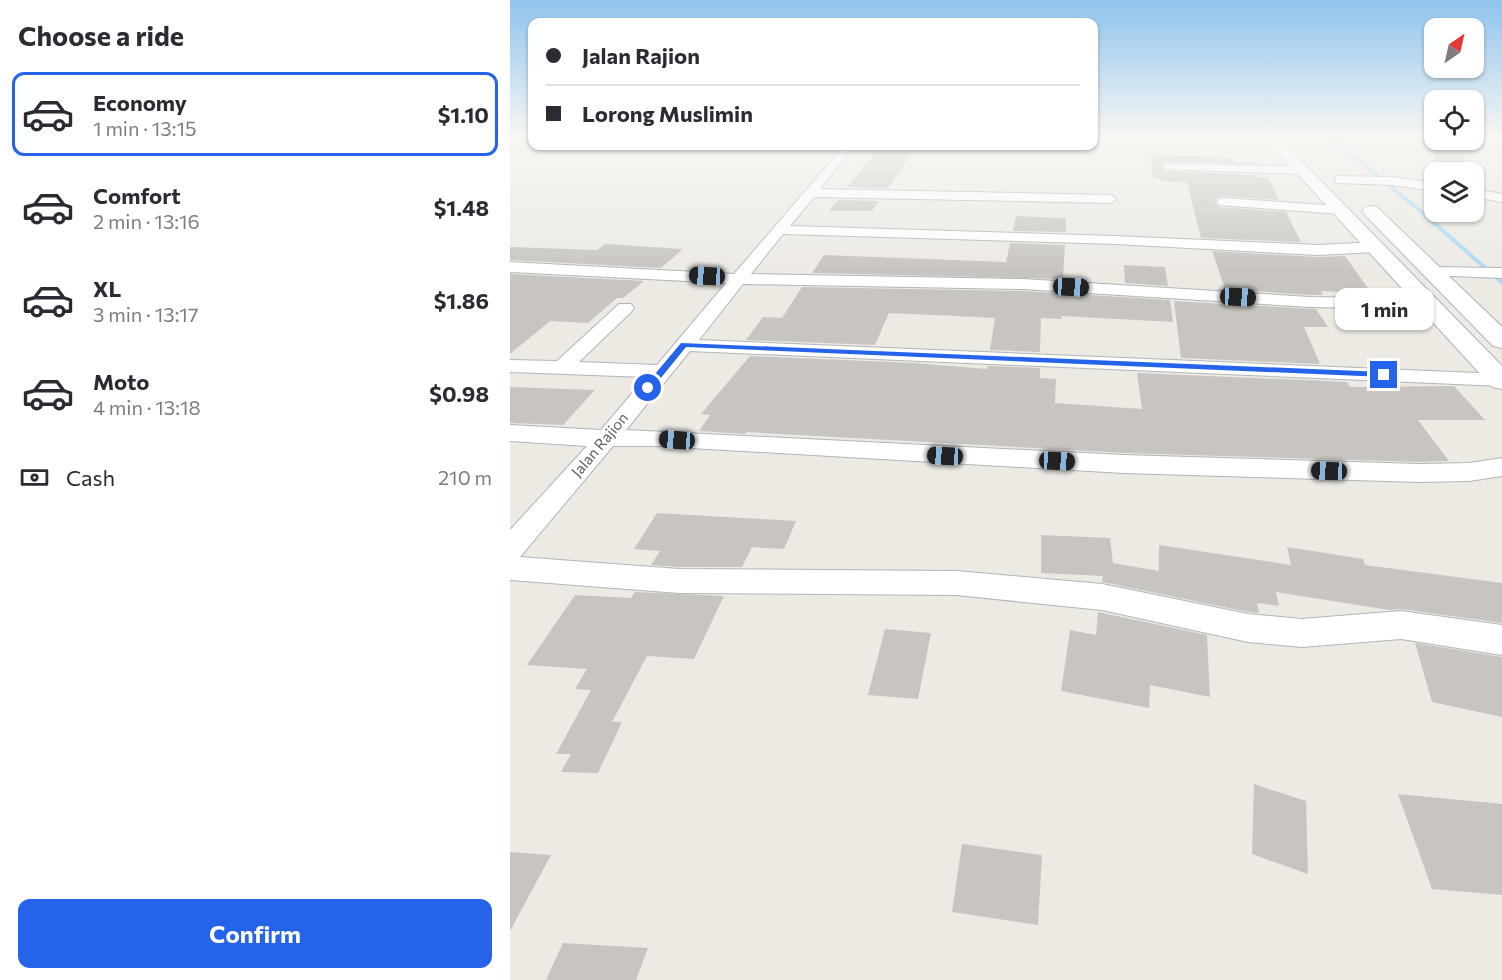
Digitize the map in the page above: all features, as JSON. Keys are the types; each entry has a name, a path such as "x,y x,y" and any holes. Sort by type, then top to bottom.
{"main road":[{"path":"1310,181 1501,380"},
{"path":"1340,181 1443,272 1502,341"}],"street":[{"name":"Jalan Rajion","path":"510,549 595,439 662,371 684,345 732,278 779,230 821,181"},
{"path":"1374,181 1424,186"},
{"path":"810,194 1111,199"},
{"path":"1484,195 1502,198"},
{"path":"1224,202 1339,210"},
{"path":"779,230 1115,240 1297,249 1376,247"},
{"path":"510,267 732,278 1023,285 1310,302 1429,304"},
{"path":"1443,272 1502,273"},
{"path":"562,368 625,308"},
{"path":"684,345 1501,380"},
{"path":"510,366 662,371"},
{"path":"510,433 595,439 656,438 833,450 1136,465 1420,473 1469,472 1502,467"},
{"path":"510,568 679,581 956,583 1102,597 1248,628 1302,633 1401,625 1502,640"}],"building":[{"path":"853,181 893,181 888,188 848,187"},
{"path":"1160,181 1269,181 1279,200 1224,196 1217,198 1215,203 1219,207 1286,212 1301,242 1201,238 1187,182"},
{"path":"838,200 879,201 872,211 829,211"},
{"path":"1016,216 1066,218 1066,232 1013,231"},
{"path":"1010,243 1065,245 1063,279 812,273 824,255 1006,262"},
{"path":"605,244 683,249 661,268 510,260 510,247 597,250"},
{"path":"1212,251 1318,257 1345,256 1372,294 1321,291 1323,295 1310,295 1225,289"},
{"path":"1124,265 1165,267 1168,286 1125,283"},
{"path":"510,274 644,281 623,298 617,298 588,323 550,321 510,354"},
{"path":"802,287 1023,291 1170,300 1173,322 1062,316 1061,319 1041,318 1040,352 990,350 995,318 889,313 875,345 746,340 763,317 782,318"},
{"path":"1174,301 1316,309 1328,327 1304,327 1320,364 1181,358"},
{"path":"750,356 914,363 987,369 988,366 1040,368 1040,378 1056,379 1055,403 1142,409 1137,373 1347,382 1350,387 1454,386 1485,420 1418,420 1449,461 1420,462 1124,453 699,431 710,415 701,414"},
{"path":"510,387 595,390 563,425 510,423"},
{"path":"657,513 796,521 784,549 752,547 742,567 679,567 651,565 660,551 634,549"},
{"path":"1041,535 1110,538 1113,563 1159,571 1159,545 1291,565 1287,547 1363,559 1365,565 1502,583 1502,623 1401,609 1389,610 1276,592 1279,606 1257,603 1259,613 1248,612 1102,582 1103,576 1041,573"},
{"path":"635,592 724,596 694,659 647,656 612,722 622,722 598,773 561,772 571,754 556,754 591,690 575,689 587,669 527,665 575,595 631,598"},
{"path":"1098,612 1207,635 1210,697 1150,685 1149,708 1061,691 1070,630 1096,635"},
{"path":"885,629 931,633 918,699 868,695"},
{"path":"1415,643 1502,657 1502,717 1432,702"},
{"path":"1254,784 1306,801 1308,874 1252,854"},
{"path":"1398,794 1502,804 1502,895 1432,889"},
{"path":"962,844 1042,855 1038,925 952,912"},
{"path":"510,852 551,855 510,931"},
{"path":"563,943 648,948 636,980 546,980"}],"waterway":[{"path":"1383,181 1502,283"}],"route":[{"path":"648,388 684,345 1384,375"}]}
